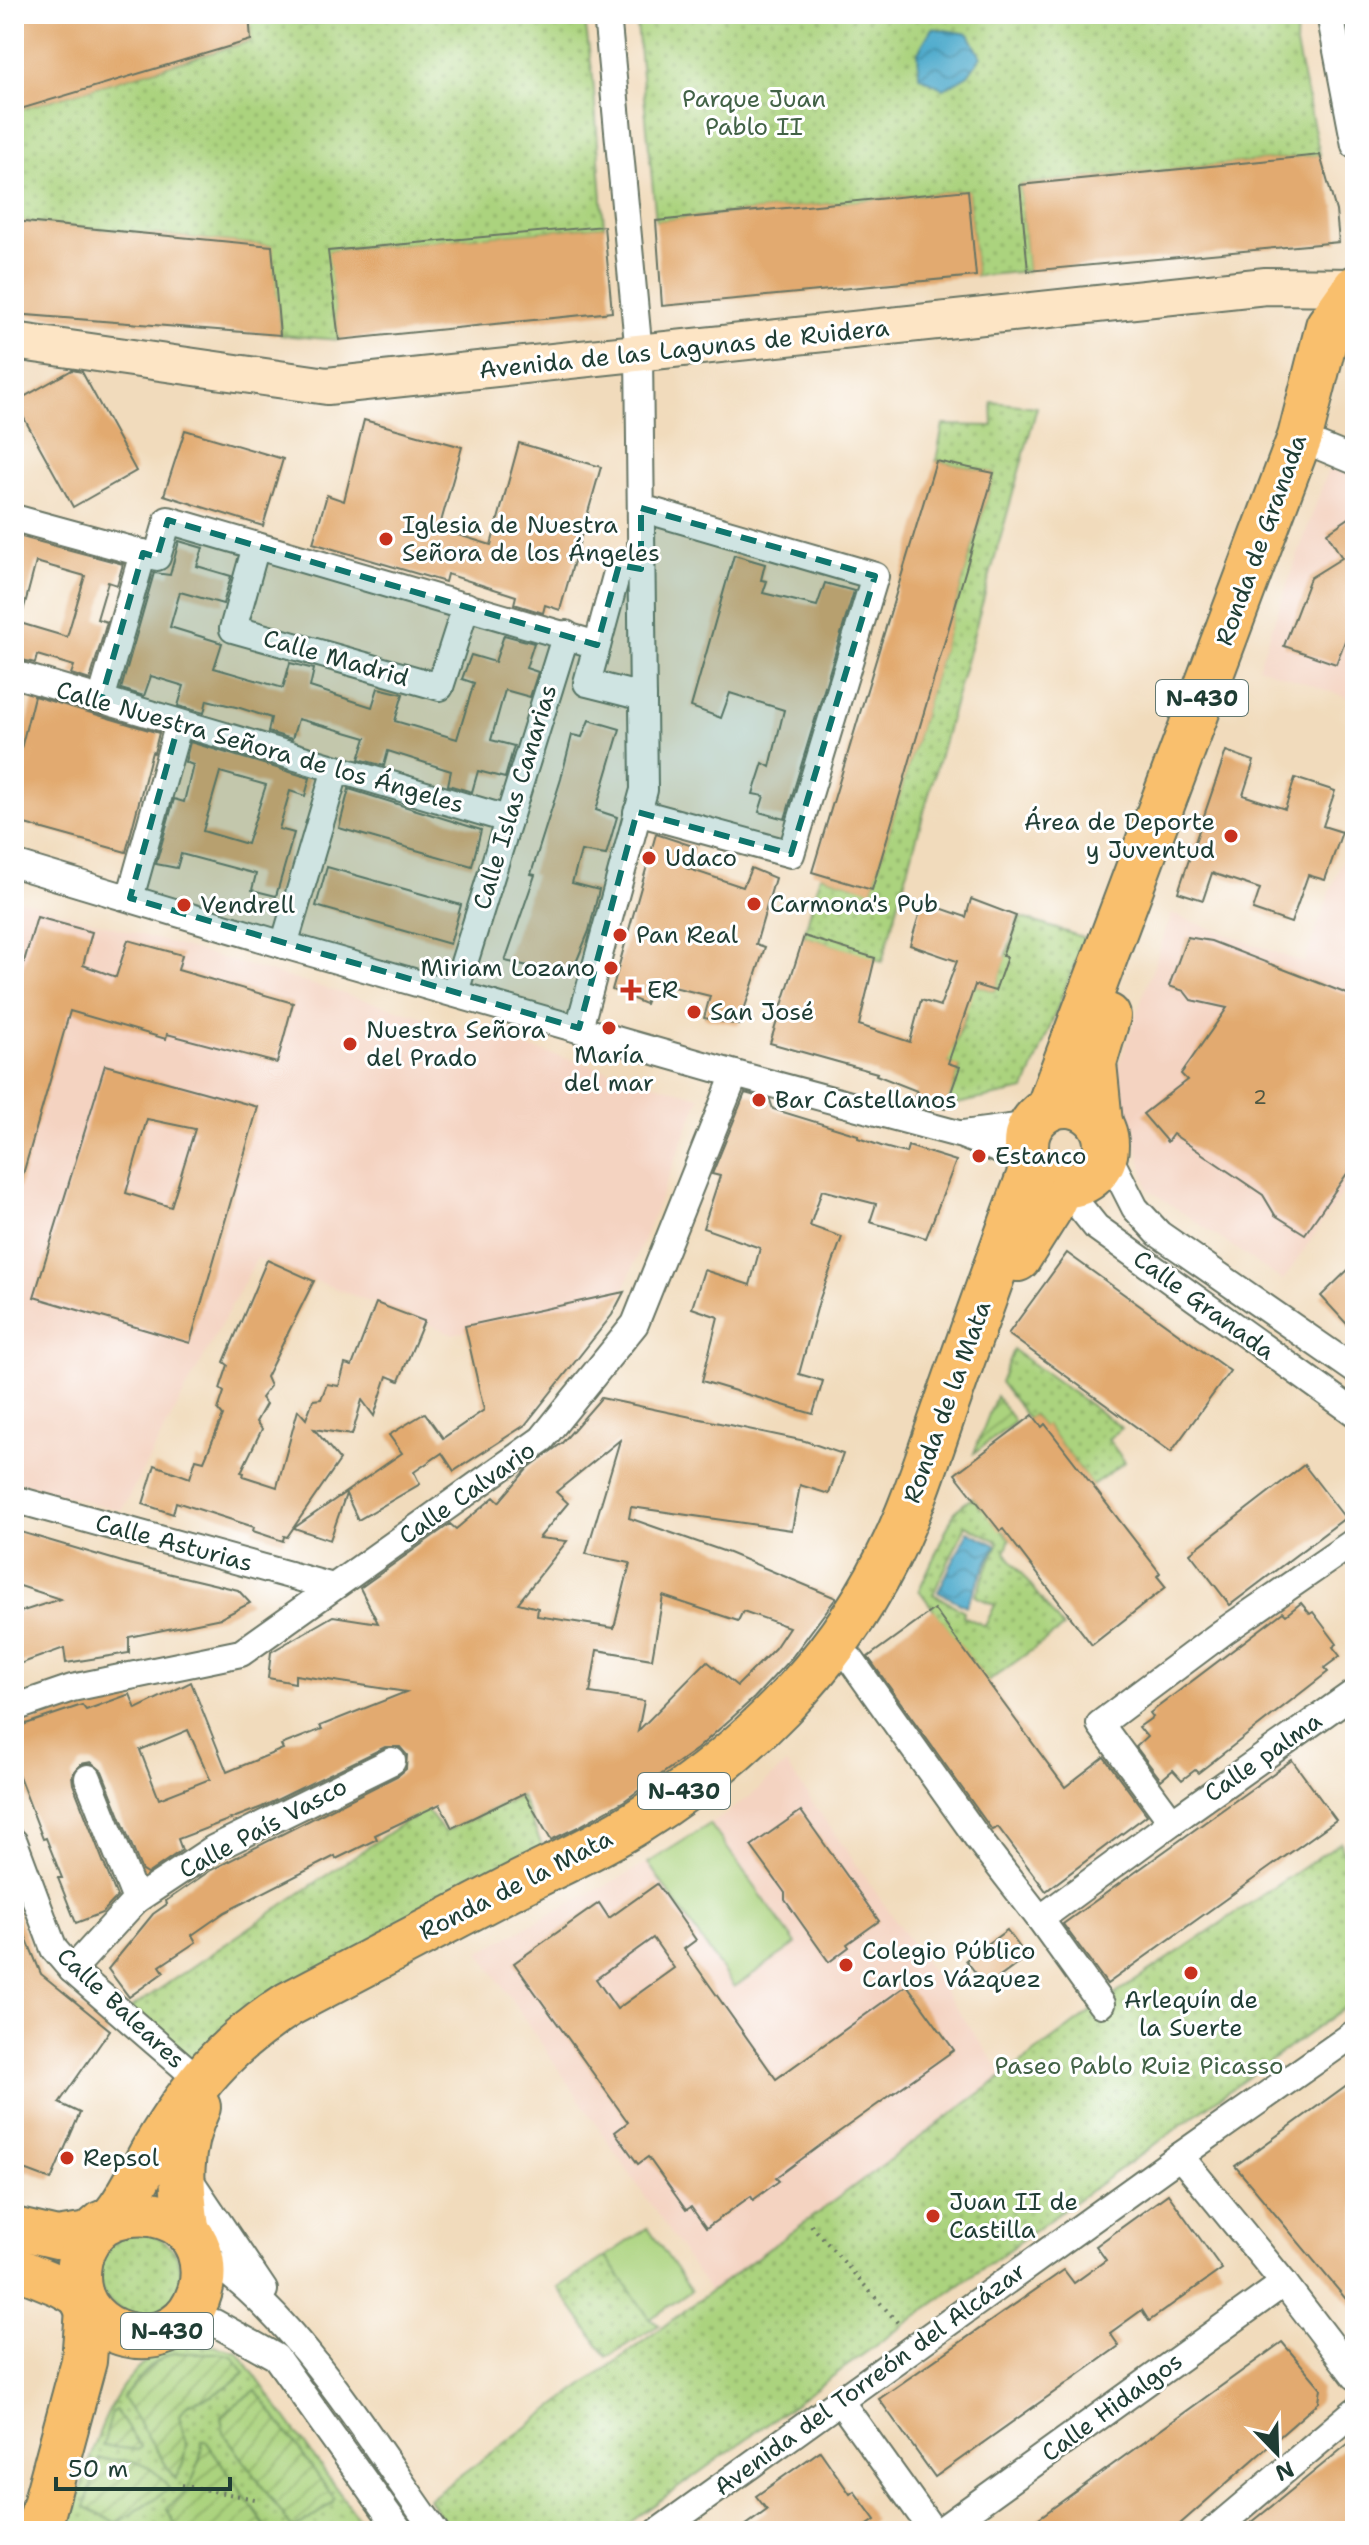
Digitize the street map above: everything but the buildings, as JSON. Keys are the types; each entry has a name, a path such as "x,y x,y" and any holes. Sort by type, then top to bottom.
{"highway":[{"name":"Ronda de Granada","path":"1044,1156 1300,437 1328,326 1355,288"},
{"name":"Ronda de Granada","path":"1103,1137 1094,1063 1119,980 1314,444 1345,333 1355,319"},
{"path":"1062,1106 1076,1107 1089,1113 1103,1137 1101,1165 1092,1176 1078,1184 1044,1156 1062,1106"},
{"name":"Ronda de la Mata","path":"194,2242 181,2163 197,2109 232,2065 262,2040 307,2013 557,1886 705,1802 782,1738 851,1660 910,1565 968,1410 1020,1252 1049,1210 1044,1156"},
{"name":"Ronda de la Mata","path":"104,2225 199,2080 219,2057 254,2027 289,2004 635,1824 691,1787 788,1700 841,1638 888,1557 916,1490 1003,1242 1044,1156"},
{"path":"104,2225 133,2212 153,2213 173,2220 194,2242"},
{"name":"N-430","path":"104,2225 84,2246 78,2263 77,2281 85,2304 98,2322 127,2336 161,2330"},
{"name":"N-430","path":"58,2531 80,2447 105,2371 120,2353 193,2308 201,2290 203,2271 194,2242"},
{"name":"N-430","path":"38,2531 84,2361 85,2304"}],"main road":[{"name":"Avenida de las Lagunas de Ruidera","path":"14,341 327,386 1266,286 1355,288"},
{"path":"14,2228 57,2238 104,2225"},
{"path":"14,2267 85,2304"}],"street":[{"path":"579,1028 644,790 639,354 607,14"},
{"path":"1330,14 1355,145"},
{"path":"1314,444 1355,461"},
{"path":"637,812 791,854 875,576 641,508"},
{"path":"14,518 157,557 168,520 597,645"},
{"name":"Calle Madrid","path":"256,546 233,629 440,687 466,606"},
{"path":"101,700 143,553"},
{"path":"641,569 619,565 587,683 643,697"},
{"name":"Calle Islas Canarias","path":"455,992 566,634"},
{"name":"Calle Nuestra Señora de los Ángeles","path":"16,684 101,700 507,819"},
{"path":"130,898 179,723"},
{"path":"284,945 336,769"},
{"path":"14,864 735,1074 1044,1156"},
{"name":"Calle Calvario","path":"14,1708 72,1688 241,1653 542,1439 635,1324 735,1074"},
{"path":"962,1135 1044,1156"},
{"name":"Calle Granada","path":"1103,1137 1135,1208 1159,1234 1355,1370"},
{"name":"Calle Granada","path":"1044,1156 1096,1227 1355,1413"},
{"name":"Calle Asturias","path":"14,1499 333,1587"},
{"path":"1172,1822 1100,1724 1223,1632 1355,1541"},
{"path":"851,1660 1101,2004"},
{"name":"Calle palma","path":"1040,1919 1355,1692"},
{"name":"Calle País Vasco","path":"72,1970 136,1900 213,1849 392,1761"},
{"path":"88,1778 136,1900"},
{"name":"Calle Baleares","path":"14,1842 54,1949 72,1970 199,2080"},
{"name":"Avenida del Torreón del Alcázar","path":"659,2531 1355,2033"},
{"path":"1180,2156 1355,2376"},
{"path":"181,2163 199,2196 435,2531"},
{"path":"194,2242 301,2343"},
{"name":"Calle Hidalgos","path":"940,2531 1284,2283"},
{"path":"161,2330 194,2319 215,2323 276,2357 400,2531"},
{"path":"840,2401 933,2531"},
{"path":"1217,2530 1355,2411"}],"path":[{"path":"811,2225 898,2323"},
{"path":"182,2485 260,2500"}],"highlighted area":[{"path":"641,508 875,576 791,854 637,812 579,1028 130,898 179,723 101,700 143,553 157,557 168,520 597,645 619,565 641,569"}],"shaded area":[{"path":"1329,467 1355,476 1355,700 1258,667"},
{"path":"1355,825 1355,1174 1283,1281 1148,1189 1117,1070 1172,914 1304,963"},
{"path":"14,898 700,1097 620,1300 453,1334 257,1258 121,1511 14,1481"},
{"path":"786,1764 1004,2076 710,2292 479,1952 648,1863 733,1986 795,1944 710,1824 752,1795"}],"green space":[{"path":"249,14 303,14 304,24 403,14 584,14 593,78 604,226 329,251 339,340 280,335 271,246 14,221 14,111 251,41"},
{"name":"Parque Juan Pablo II","path":"636,14 1297,14 1296,46 1320,155 1020,185 1028,271 976,276 968,190 656,221"},
{"path":"992,402 1037,407 882,962 804,936 820,875 872,889 994,473 936,461 943,425 993,426"},
{"path":"1019,917 1085,938 1025,1090 946,1106 960,1068 935,1058 953,1048 967,1013 957,1010 966,982 995,991"},
{"path":"1013,1350 1122,1428 1108,1439 1125,1462 1092,1485 1046,1425 1042,1427 1033,1415 1028,1419 1000,1382"},
{"path":"996,1396 1015,1422 974,1453"},
{"path":"973,1497 981,1508 985,1506 993,1522 1010,1538 1005,1552 1063,1628 987,1682 919,1590 955,1511","holes":["966,1525 999,1542 975,1596 995,1605 985,1626 963,1616 964,1611 933,1594"]},
{"path":"521,1796 551,1867 182,2066 123,2014 425,1808 444,1832"},
{"path":"710,1824 796,1944 734,1987 648,1863"},
{"name":"Paseo Pablo Ruiz Picasso","path":"1341,1842 1355,1898 1355,2000 618,2531 451,2531 429,2499 1101,2004"},
{"path":"648,2228 691,2291 650,2319 606,2256"},
{"path":"140,2233 156,2236 169,2245 178,2258 181,2274 178,2290 169,2303 156,2312 140,2315 124,2312 111,2303 102,2290 99,2274 102,2258 111,2245 124,2236"},
{"path":"606,2256 650,2319 659,2325 607,2357 558,2288"},
{"path":"214,2346 238,2352 367,2531 69,2531 102,2426 130,2377 149,2360 171,2348"},
{"path":"173,2353 232,2356 245,2373 215,2394 191,2402 179,2415 186,2444 183,2464 175,2479 123,2398 151,2366"},
{"path":"256,2390 334,2498 332,2503 297,2528 292,2528 224,2433 221,2417"},
{"path":"115,2410 141,2447 138,2450 103,2446"},
{"path":"202,2441 206,2441 269,2531 180,2531 166,2508 182,2495 193,2479"},
{"path":"99,2459 130,2461 147,2467 169,2489 118,2523 85,2508"}],"water":[{"path":"932,28 969,34 981,57 968,75 944,89 919,76 918,52"},
{"path":"968,1531 996,1545 966,1606 938,1592"}],"place":[{"name":"Iglesia de Nuestra Señora de los Ángeles","path":"386,539"},
{"name":"Área de Deporte y Juventud","path":"1231,836"},
{"name":"Udaco","path":"649,858"},
{"name":"Carmona's Pub","path":"754,904"},
{"name":"Vendrell","path":"184,905"},
{"name":"Pan Real","path":"620,935"},
{"name":"Miriam Lozano","path":"611,968"},
{"name":"ER","path":"631,990"},
{"name":"San José","path":"694,1012"},
{"name":"María del mar","path":"609,1028"},
{"name":"Nuestra Señora del Prado","path":"350,1044"},
{"name":"Bar Castellanos","path":"759,1100"},
{"name":"Estanco","path":"979,1156"},
{"name":"Colegio Público Carlos Vázquez","path":"846,1965"},
{"name":"Arlequín de la Suerte","path":"1191,1973"},
{"name":"Repsol","path":"67,2158"},
{"name":"Juan II de Castilla","path":"933,2216"}]}
